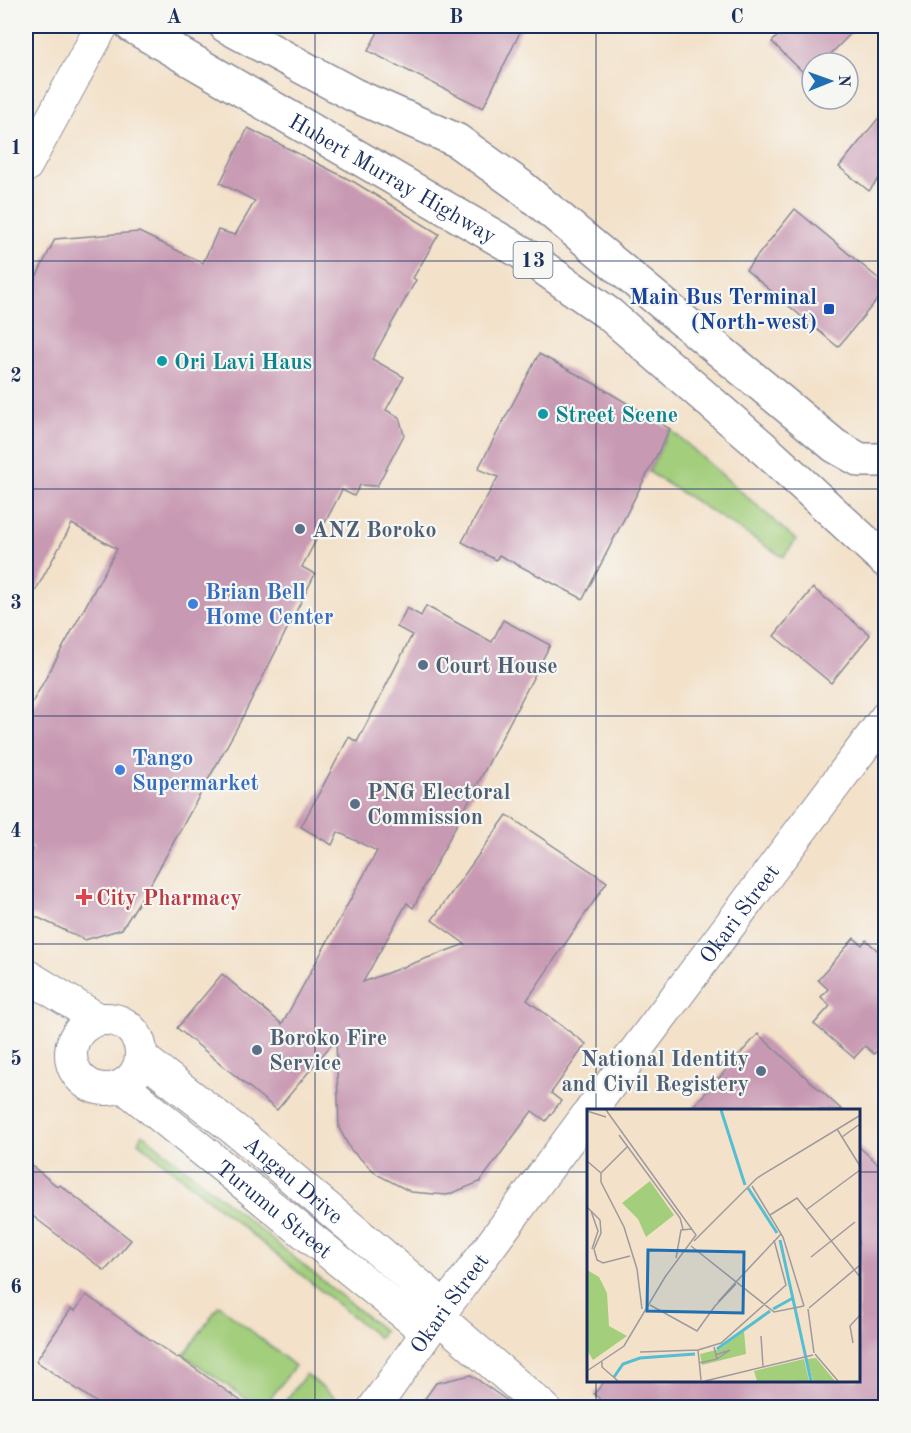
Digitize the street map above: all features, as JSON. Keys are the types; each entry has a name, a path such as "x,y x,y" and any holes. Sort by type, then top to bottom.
{"highway":[{"name":"Hubert Murray Highway","path":"132,26 521,252 609,314 759,445 885,561"},
{"name":"13","path":"226,26 354,95 456,140 519,185 835,446 860,460 885,460"}],"street":[{"path":"26,166 102,26"},
{"name":"Okari Street","path":"592,1109 885,717"},
{"path":"26,975 98,1019"},
{"path":"98,1019 122,1022 136,1035 141,1046 139,1067 133,1077 123,1086 112,1089 91,1087 79,1077 73,1066 71,1054 73,1042 79,1031 98,1019"},
{"name":"Angau Drive","path":"141,1057 238,1133 437,1319 544,1407"},
{"name":"Turumu Street","path":"123,1086 437,1319"},
{"name":"Okari Street","path":"375,1407 587,1116"}],"green space":[{"path":"670,429 796,540 783,557 649,472"},
{"path":"143,1134 384,1331 379,1338 138,1142"},
{"path":"219,1305 295,1366 264,1407 258,1407 184,1355"},
{"path":"306,1374 336,1398 329,1407 281,1407"}],"building":[{"path":"381,26 523,26 483,108 368,51"},
{"path":"787,26 858,26 834,51 800,51 800,69 772,42"},
{"path":"885,110 885,171 869,191 839,167"},
{"path":"248,128 354,182 439,234 413,278 416,280 372,359 404,377 386,410 399,417 404,435 377,486 360,485 354,496 342,490 302,567 315,574 239,724 151,883 122,929 85,940 26,912 26,863 33,849 26,844 26,714 117,549 72,524 26,608 26,298 55,239 139,232 203,263 218,230 235,235 255,201 220,183"},
{"path":"795,209 885,284 885,290 838,347 746,270"},
{"path":"539,354 670,429 583,599 499,555 496,560 462,542 498,477 478,469"},
{"path":"813,588 870,635 831,683 774,636"},
{"path":"426,606 492,642 503,620 550,645 413,908 407,903 363,982 465,944 432,920 507,815 607,882 527,1000 586,1044 551,1093 561,1101 546,1121 532,1111 480,1182 447,1195 411,1192 378,1175 351,1150 339,1128 336,1039 277,1110 177,1028 222,974 282,1024 377,851 338,832 332,845 301,827 349,737 357,742 412,635 397,627 407,608 421,616"},
{"path":"854,938 862,945 866,940 885,957 885,1042 874,1054 865,1046 854,1058 814,1024 830,1006 821,997 828,989 818,980"},
{"name":"National Identity and Civil Registery","path":"758,1034 841,1109 691,1109"},
{"path":"860,1148 885,1170 885,1407 609,1407 594,1394 604,1382 860,1382"},
{"path":"26,1161 131,1240 105,1271 26,1211"},
{"path":"86,1295 249,1407 103,1407 36,1361 71,1309 75,1311"},
{"path":"471,1375 516,1407 419,1407 436,1383"}],"place":[{"name":"Main Bus Terminal (North-west)","path":"829,309"},
{"name":"Ori Lavi Haus","path":"162,361"},
{"name":"Street Scene","path":"543,414"},
{"name":"ANZ Boroko","path":"300,529"},
{"name":"Brian Bell Home Center","path":"193,604"},
{"name":"Court House","path":"423,665"},
{"name":"Tango Supermarket","path":"120,770"},
{"name":"PNG Electoral Commission","path":"355,804"},
{"name":"City Pharmacy","path":"84,897"},
{"name":"Boroko Fire Service","path":"257,1050"},
{"name":"National Identity and Civil Registery","path":"761,1071"}]}
